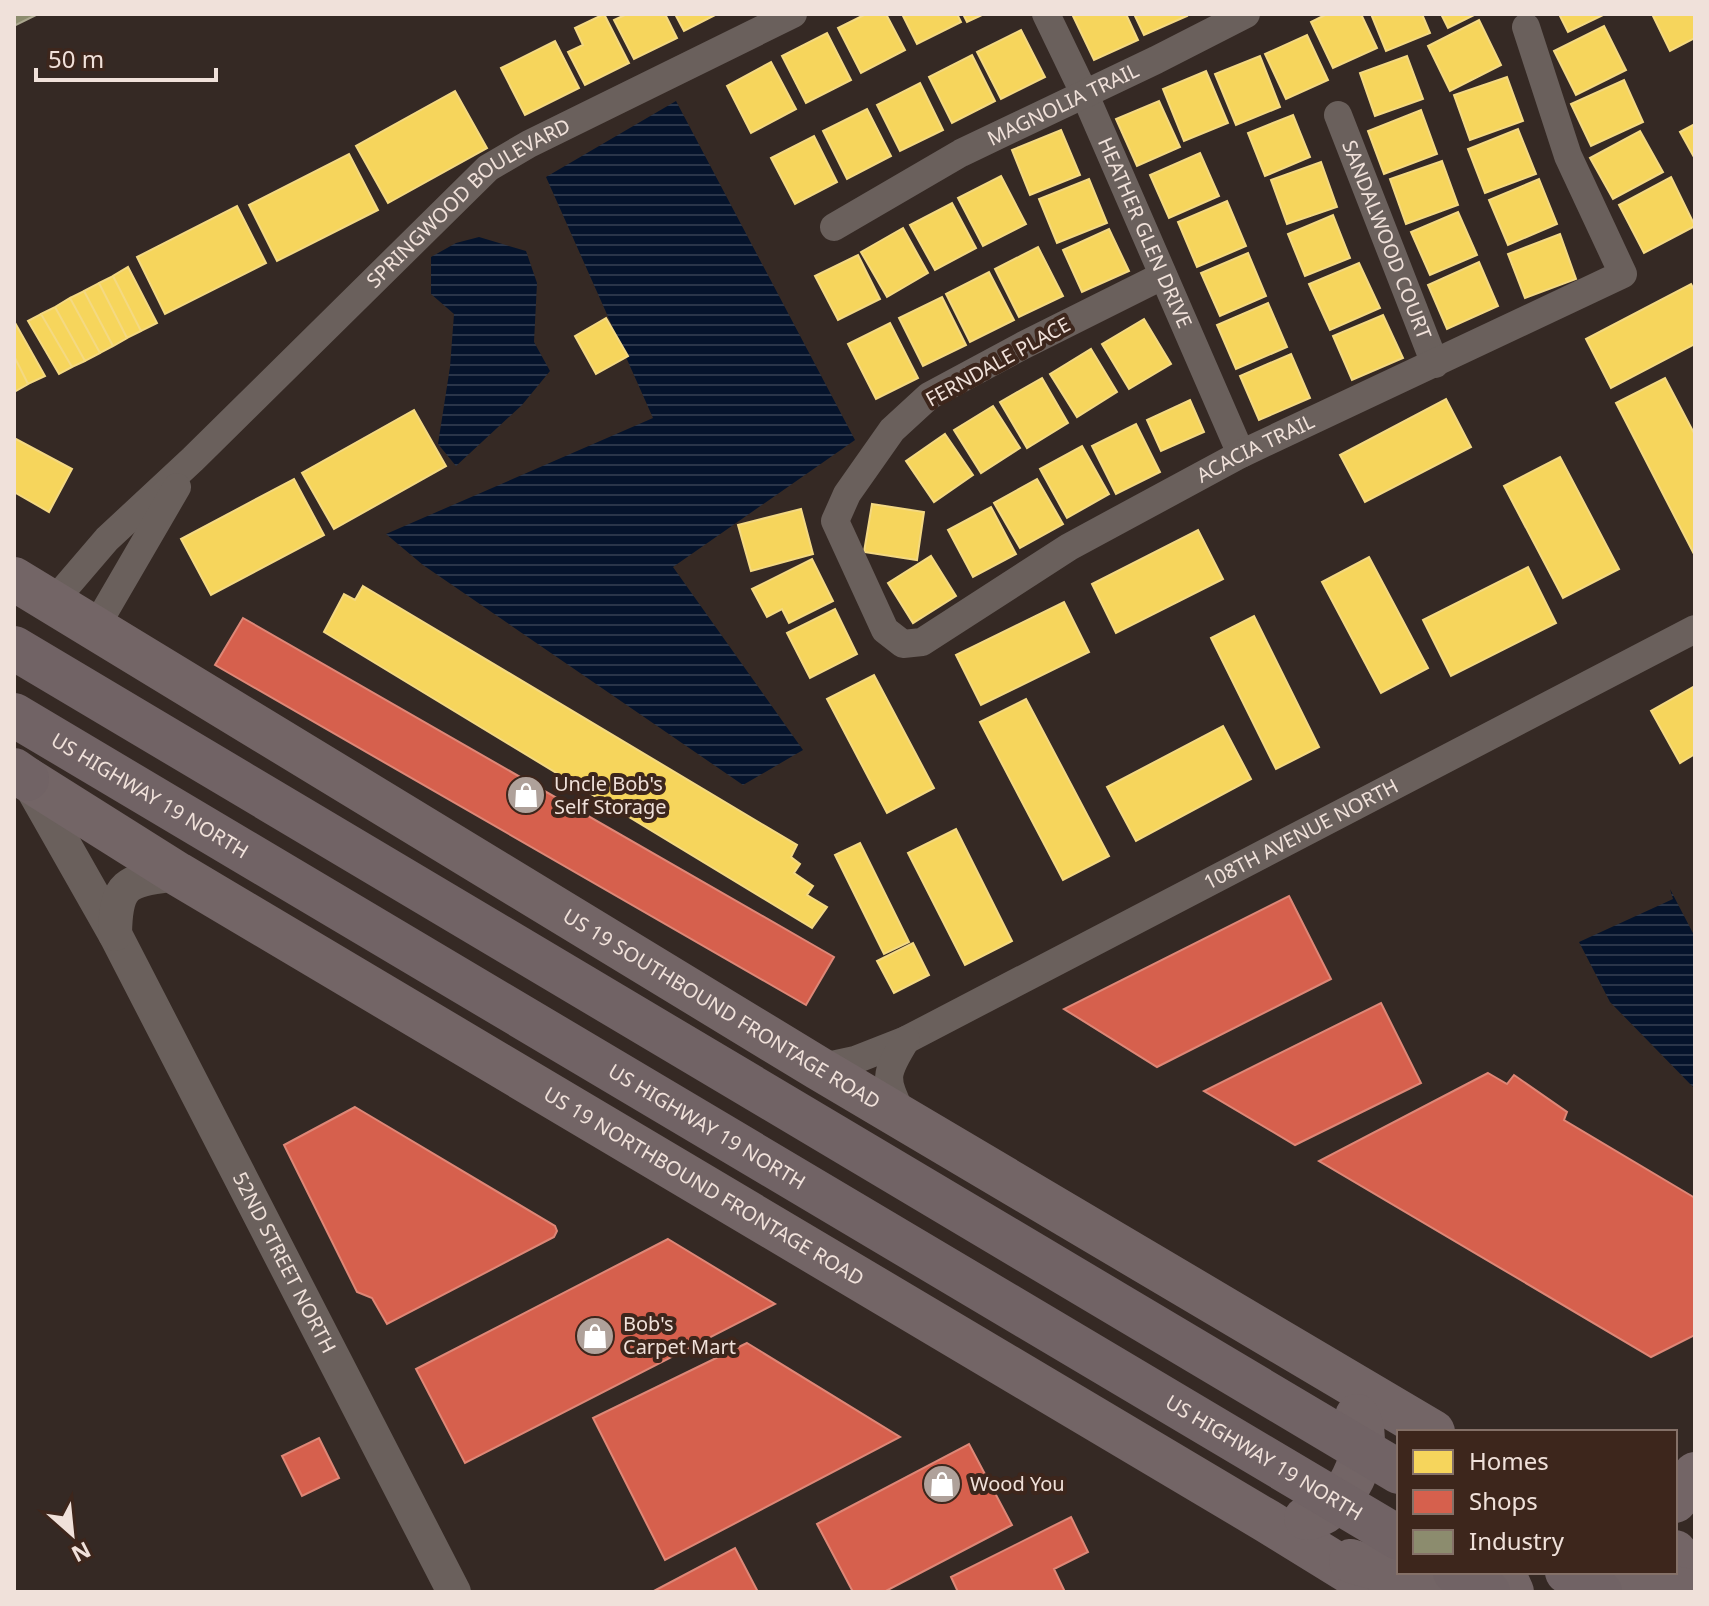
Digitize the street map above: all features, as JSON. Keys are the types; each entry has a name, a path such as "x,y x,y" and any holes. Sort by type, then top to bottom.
{"highway":[{"path":"14,632 124,714"},
{"path":"14,648 1397,1471"},
{"name":"US HIGHWAY 19 NORTH","path":"14,715 1397,1537"},
{"path":"1458,1574 1488,1592"},
{"path":"1570,1574 1600,1592"}],"main road":[{"name":"US 19 SOUTHBOUND FRONTAGE ROAD","path":"14,579 818,1068 1430,1430"},
{"name":"US 19 NORTHBOUND FRONTAGE ROAD","path":"21,775 178,874 1267,1521 1324,1572 1382,1592"},
{"path":"1267,1521 1316,1517 1349,1487 1364,1446 1363,1426 1348,1400 1302,1354"},
{"path":"1677,1498 1695,1471"},
{"path":"1677,1555 1695,1582"},
{"path":"1324,1572 1411,1574"},
{"path":"1596,1574 1695,1590"},
{"path":"1670,1574 1695,1590"}],"street":[{"name":"SPRINGWOOD BOULEVARD","path":"53,602 107,539 193,459 488,168 529,144 793,14"},
{"name":"HEATHER GLEN DRIVE","path":"1046,14 1085,95 1241,454"},
{"name":"MAGNOLIA TRAIL","path":"834,227 961,153 1246,14"},
{"name":"ACACIA TRAIL","path":"903,644 922,642 1069,547 1241,454 1623,274 1568,156 1526,27"},
{"name":"SANDALWOOD COURT","path":"1338,115 1435,364"},
{"name":"FERNDALE PLACE","path":"903,644 885,630 835,521 847,494 892,430 929,396 1162,276"},
{"name":"SPRINGWOOD BOULEVARD","path":"95,628 193,459"},
{"name":"108TH AVENUE NORTH","path":"818,1068 855,1060 906,1040 1695,629"},
{"name":"52ND STREET NORTH","path":"21,775 115,934 454,1592"},
{"path":"115,934 115,904 124,890 141,880 178,874"},
{"path":"903,1117 890,1089 889,1067 906,1040"},
{"path":"1453,1592 1488,1574"}],"water":[{"path":"676,101 855,440 673,567 803,750 743,785 423,565 386,534 653,418 546,177"},
{"path":"479,237 526,251 537,283 534,342 550,371 522,405 456,466 438,444 450,367 454,314 431,294 431,257 456,243"},
{"path":"1670,889 1695,937 1695,1089 1610,1002 1579,942 1673,899"}],"building: Homes":[{"path":"604,14 629,63 585,85 568,52 583,45 575,28"},
{"path":"627,14 665,14 677,38 634,59 614,20"},
{"path":"675,14 717,14 684,31"},
{"path":"866,14 886,14 905,50 861,73 838,28"},
{"path":"902,14 957,14 961,22 917,44"},
{"path":"963,14 984,14 967,22"},
{"path":"1072,14 1126,14 1138,40 1094,60"},
{"path":"1134,14 1186,14 1187,16 1144,35"},
{"path":"1327,14 1361,14 1377,48 1333,68 1311,22"},
{"path":"1371,14 1422,14 1430,33 1386,51"},
{"path":"1441,14 1476,14 1448,28"},
{"path":"1559,14 1605,14 1568,32"},
{"path":"1652,14 1695,14 1695,38 1670,51"},
{"path":"1479,20 1501,65 1450,91 1428,46"},
{"path":"1604,26 1626,70 1576,95 1554,51"},
{"path":"1021,30 1045,77 1001,99 977,52"},
{"path":"827,33 851,80 806,103 782,56"},
{"path":"1307,35 1328,80 1286,99 1265,54"},
{"path":"555,41 579,88 525,115 501,68"},
{"path":"972,55 995,101 952,123 929,77"},
{"path":"1260,56 1280,107 1236,125 1215,74"},
{"path":"1407,56 1423,99 1375,116 1360,73"},
{"path":"771,62 796,109 751,133 727,86"},
{"path":"1206,71 1228,123 1184,141 1163,89"},
{"path":"1507,77 1523,121 1470,140 1454,95"},
{"path":"1624,80 1643,122 1591,146 1571,104"},
{"path":"920,83 943,130 900,151 877,105"},
{"path":"455,91 487,148 388,203 356,146"},
{"path":"1159,101 1180,147 1137,166 1116,119"},
{"path":"867,109 891,156 847,179 823,131"},
{"path":"1421,110 1437,154 1384,174 1368,131"},
{"path":"1293,115 1310,157 1265,176 1248,133"},
{"path":"1695,124 1695,159 1680,132"},
{"path":"1518,129 1536,174 1485,193 1468,149"},
{"path":"1061,130 1080,175 1030,195 1012,150"},
{"path":"1640,131 1663,172 1613,199 1590,158"},
{"path":"814,136 837,182 795,204 771,158"},
{"path":"1200,153 1219,196 1169,218 1150,175"},
{"path":"349,154 378,210 277,261 249,205"},
{"path":"1442,161 1458,205 1406,224 1390,179"},
{"path":"1321,162 1337,207 1287,224 1271,180"},
{"path":"1001,176 1026,224 983,246 958,198"},
{"path":"1671,177 1695,226 1644,253 1619,205"},
{"path":"1089,179 1107,223 1057,243 1039,199"},
{"path":"1539,179 1557,224 1508,245 1489,200"},
{"path":"1227,201 1246,246 1197,267 1178,222"},
{"path":"952,203 976,248 935,270 910,225"},
{"path":"237,206 266,263 165,314 137,257"},
{"path":"1458,212 1477,255 1430,275 1411,232"},
{"path":"1333,215 1350,258 1305,276 1288,234"},
{"path":"903,228 928,273 887,297 861,252"},
{"path":"1109,229 1129,271 1082,292 1063,250"},
{"path":"1560,234 1576,279 1525,298 1508,254"},
{"path":"1038,247 1063,296 1019,317 995,269"},
{"path":"1248,253 1266,296 1220,316 1201,273"},
{"path":"858,255 880,299 838,320 815,276"},
{"path":"1479,262 1498,306 1447,329 1428,285"},
{"path":"1359,263 1380,308 1330,330 1309,284"},
{"path":"128,267 157,323 141,331 113,276"},
{"path":"989,272 1014,320 970,342 946,294"},
{"path":"113,276 141,331 127,338 99,283"},
{"path":"99,283 127,338 113,346 84,291"},
{"path":"1691,284 1695,292 1695,344 1611,388 1586,339"},
{"path":"84,291 113,346 100,353 70,298"},
{"path":"942,297 966,345 923,366 899,318"},
{"path":"70,298 100,353 85,361 55,307"},
{"path":"1268,303 1287,347 1236,369 1217,325"},
{"path":"55,307 85,361 72,367 41,314"},
{"path":"41,314 72,367 59,374 28,321"},
{"path":"1383,315 1403,358 1352,380 1333,336"},
{"path":"606,318 628,356 596,374 575,336"},
{"path":"1144,319 1171,364 1129,389 1102,344"},
{"path":"14,321 45,376 28,384 14,356"},
{"path":"890,323 918,378 876,399 848,344"},
{"path":"1091,349 1117,392 1077,417 1050,374"},
{"path":"1291,354 1310,398 1259,420 1240,376"},
{"path":"14,356 28,384 14,392"},
{"path":"1042,378 1068,423 1027,448 1000,402"},
{"path":"1665,378 1695,435 1694,554 1616,403"},
{"path":"1446,399 1471,447 1365,502 1340,455"},
{"path":"1190,400 1204,432 1161,451 1147,420"},
{"path":"993,406 1020,448 981,473 954,430"},
{"path":"414,410 446,466 334,529 302,473"},
{"path":"1136,424 1160,472 1116,494 1092,446"},
{"path":"945,434 973,475 934,502 906,461"},
{"path":"14,438 72,469 49,512 14,492"},
{"path":"1082,446 1109,494 1067,518 1040,469"},
{"path":"1560,457 1619,569 1563,598 1504,486"},
{"path":"294,479 324,535 211,595 181,539"},
{"path":"1037,479 1063,524 1020,548 994,503"},
{"path":"872,504 924,512 917,560 864,552"},
{"path":"991,507 1016,554 973,577 948,530"},
{"path":"801,509 813,554 751,571 738,525"},
{"path":"1198,530 1223,579 1116,633 1092,584"},
{"path":"931,556 956,596 913,623 888,583"},
{"path":"1369,557 1428,668 1381,693 1322,582"},
{"path":"812,559 833,601 789,623 782,609 767,617 752,589"},
{"path":"1528,567 1556,623 1451,676 1423,620"},
{"path":"363,586 797,845 791,857 800,864 794,873 813,886 807,895 827,907 812,928 324,632 344,594 355,600"},
{"path":"1064,602 1089,652 981,705 956,655"},
{"path":"835,609 857,654 810,678 787,633"},
{"path":"1254,616 1319,747 1276,769 1211,638"},
{"path":"874,675 934,788 887,813 827,699"},
{"path":"1695,686 1695,754 1680,763 1651,711"},
{"path":"1026,699 1109,856 1063,880 980,722"},
{"path":"1223,726 1251,779 1136,841 1107,787"},
{"path":"956,829 1012,941 965,965 908,853"},
{"path":"860,843 909,942 884,954 835,855"},
{"path":"913,943 929,975 894,993 877,961"}],"building: Shops":[{"path":"243,618 834,957 806,1005 215,665"},
{"path":"1289,896 1331,979 1157,1067 1064,1009"},
{"path":"1381,1003 1421,1083 1295,1145 1204,1091"},
{"path":"1488,1073 1507,1084 1514,1075 1567,1112 1564,1120 1695,1198 1695,1335 1651,1357 1319,1161"},
{"path":"355,1107 555,1226 557,1231 554,1237 387,1324 372,1298 357,1292 284,1145"},
{"name":"Bob's Carpet Mart","path":"668,1239 775,1304 465,1463 416,1369"},
{"path":"747,1343 900,1437 665,1560 593,1418"},
{"path":"319,1438 339,1478 302,1496 282,1456"},
{"name":"Wood You","path":"969,1444 1012,1525 884,1592 853,1592 817,1524"},
{"path":"1071,1517 1088,1552 1054,1569 1065,1592 958,1592 951,1577"},
{"path":"735,1548 758,1592 652,1592"}],"building: Industry":[{"path":"14,14 38,14 14,26"}],"place":[{"name":"Uncle Bob's Self Storage","path":"526,795"},
{"name":"Bob's Carpet Mart","path":"595,1336"},
{"name":"Wood You","path":"942,1484"}]}
